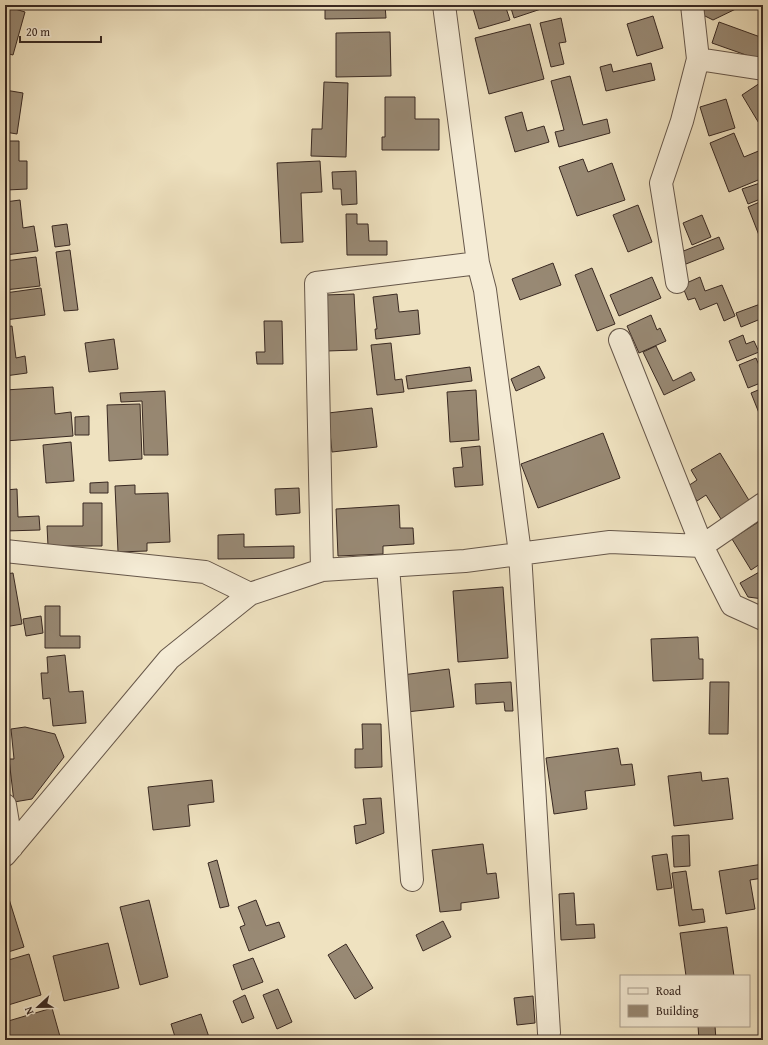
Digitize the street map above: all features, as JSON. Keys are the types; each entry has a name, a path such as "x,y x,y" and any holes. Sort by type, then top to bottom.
{"street":[{"path":"444,5 478,263 485,290 520,554 549,1033"},
{"path":"676,282 661,183 682,122 698,60 692,5"},
{"path":"698,60 763,69"},
{"path":"322,570 316,283 478,263"},
{"path":"620,340 702,546 732,605 763,619"},
{"path":"8,851 169,659 250,594 322,570 465,561 610,542 702,546 763,504"},
{"path":"5,551 204,572 250,594"},
{"path":"388,566 412,880"},
{"path":"5,805 8,851"}],"building":[{"path":"5,5 13,5 12,8 25,12 13,55 5,53"},
{"path":"325,5 385,5 386,18 325,19"},
{"path":"472,5 505,5 510,20 479,29"},
{"path":"510,5 553,5 514,18"},
{"path":"705,5 744,5 713,20 703,15"},
{"path":"653,16 663,48 637,56 627,24"},
{"path":"561,18 566,42 559,43 564,64 551,67 540,23"},
{"path":"719,22 763,38 763,61 712,43"},
{"path":"530,24 544,79 489,94 475,38"},
{"path":"390,32 391,76 336,77 336,33"},
{"path":"651,63 655,80 606,91 600,67 611,64 613,72"},
{"path":"570,76 583,125 607,119 610,133 559,147 555,132 564,130 551,81"},
{"path":"324,82 348,83 346,157 311,156 312,129 322,129"},
{"path":"760,83 763,84 763,130 742,95"},
{"path":"5,90 23,93 17,134 5,132"},
{"path":"385,97 415,97 415,119 439,119 439,150 382,150 382,137 385,137"},
{"path":"726,99 735,128 709,136 700,107"},
{"path":"522,112 527,131 544,126 549,142 515,152 505,117"},
{"path":"734,133 744,157 761,150 763,157 763,178 729,192 710,143"},
{"path":"5,141 19,141 19,161 27,161 27,189 7,190 7,185 5,185"},
{"path":"583,159 588,172 612,163 625,200 577,216 559,167"},
{"path":"320,161 322,192 301,193 303,242 281,243 277,163"},
{"path":"356,171 357,204 342,205 341,189 333,189 332,172"},
{"path":"763,182 763,198 748,204 742,189"},
{"path":"20,200 23,228 34,226 38,251 5,255 5,202"},
{"path":"762,201 763,205 762,243 748,207"},
{"path":"638,205 652,242 628,252 613,215"},
{"path":"346,214 357,214 357,224 368,224 369,241 387,241 387,255 347,255"},
{"path":"702,215 711,237 692,245 683,223"},
{"path":"67,224 70,245 55,247 52,226"},
{"path":"719,237 724,249 686,264 681,252"},
{"path":"70,250 78,310 64,311 56,252"},
{"path":"36,257 40,286 5,290 5,261"},
{"path":"553,263 561,285 520,300 512,279"},
{"path":"592,268 615,324 597,331 575,275"},
{"path":"652,277 661,298 619,316 610,295"},
{"path":"700,277 705,291 722,285 735,316 724,321 717,303 700,310 695,298 688,300 682,285"},
{"path":"41,288 45,315 5,320 5,293"},
{"path":"354,294 357,350 327,351 325,295"},
{"path":"397,294 399,312 418,310 420,334 376,339 375,329 377,329 373,297"},
{"path":"763,303 763,318 741,327 736,313"},
{"path":"651,315 657,330 660,328 666,341 639,353 627,326"},
{"path":"264,321 282,321 283,364 257,364 256,352 265,352"},
{"path":"12,326 16,358 25,356 27,373 5,376 5,327"},
{"path":"743,335 746,344 754,341 759,352 737,361 729,341"},
{"path":"114,339 118,369 89,372 85,343"},
{"path":"391,343 395,380 402,379 404,392 377,395 371,345"},
{"path":"656,346 673,381 691,372 695,380 664,395 643,352"},
{"path":"756,358 763,375 763,382 748,388 739,365"},
{"path":"539,366 545,378 516,391 511,379"},
{"path":"470,367 472,381 408,389 406,376"},
{"path":"53,387 55,414 71,412 73,436 5,441 5,390"},
{"path":"763,388 763,423 751,393"},
{"path":"476,390 479,440 450,442 447,392"},
{"path":"165,391 168,455 144,455 142,401 121,402 120,393"},
{"path":"140,404 142,459 109,461 107,405"},
{"path":"372,408 377,447 332,452 328,413"},
{"path":"89,416 89,435 75,435 75,417"},
{"path":"603,433 620,478 538,508 521,464"},
{"path":"71,442 74,481 46,483 43,445"},
{"path":"480,446 483,485 455,487 453,468 463,467 461,448"},
{"path":"720,453 750,502 721,519 706,495 697,501 688,486 697,480 691,470"},
{"path":"108,482 108,493 90,493 90,483"},
{"path":"135,485 135,494 168,493 170,542 147,543 147,551 118,552 115,486"},
{"path":"299,488 300,513 276,515 275,489"},
{"path":"17,489 18,517 39,516 40,530 5,531 5,490"},
{"path":"83,503 102,503 102,546 48,546 47,526 83,526"},
{"path":"399,505 400,528 413,528 414,544 383,546 383,554 338,556 336,509"},
{"path":"763,519 763,562 751,570 732,539"},
{"path":"244,534 244,547 294,546 294,558 218,559 218,535"},
{"path":"761,571 763,599 748,597 740,583"},
{"path":"13,573 22,624 5,627 5,574"},
{"path":"503,587 508,658 458,662 453,591"},
{"path":"45,606 60,606 60,636 80,636 80,648 45,648"},
{"path":"41,616 43,633 26,636 23,619"},
{"path":"698,637 699,659 703,659 703,679 653,681 651,639"},
{"path":"65,655 69,692 83,691 86,723 53,726 50,698 43,699 41,673 48,673 47,657"},
{"path":"449,669 454,707 406,712 402,675"},
{"path":"511,682 513,711 505,711 504,702 476,704 475,684"},
{"path":"710,682 729,682 728,734 709,734"},
{"path":"362,724 381,724 382,767 355,768 355,749 363,749"},
{"path":"25,727 55,734 64,757 32,799 14,802 9,759 14,759 11,729"},
{"path":"618,748 621,765 632,764 635,785 585,791 587,809 554,814 546,758"},
{"path":"701,772 702,781 728,778 733,819 674,826 668,776"},
{"path":"212,780 214,802 188,805 190,826 153,830 148,787"},
{"path":"381,798 384,833 356,844 354,826 366,824 363,799"},
{"path":"689,835 690,866 674,867 672,836"},
{"path":"483,844 487,874 496,873 499,898 461,903 461,910 440,912 432,850"},
{"path":"667,854 672,888 657,890 652,856"},
{"path":"217,860 229,906 220,908 208,863"},
{"path":"763,864 763,878 750,880 755,909 726,914 719,871"},
{"path":"686,871 692,910 703,909 705,922 679,926 672,873"},
{"path":"574,893 576,925 594,924 595,938 561,940 559,894"},
{"path":"9,899 24,947 5,953 5,900"},
{"path":"149,900 168,977 140,985 120,907"},
{"path":"256,900 266,926 279,922 285,937 249,951 240,927 245,925 238,907"},
{"path":"443,921 451,937 423,951 416,935"},
{"path":"727,927 734,975 686,975 680,933"},
{"path":"108,943 119,988 64,1001 53,956"},
{"path":"346,944 373,988 355,999 328,955"},
{"path":"29,954 41,995 5,1006 5,961"},
{"path":"253,958 263,982 242,990 233,965"},
{"path":"278,989 292,1022 277,1029 263,995"},
{"path":"245,995 254,1018 242,1023 233,1001"},
{"path":"533,996 535,1023 517,1025 514,998"},
{"path":"52,1008 61,1040 5,1040 5,1022"},
{"path":"201,1014 210,1040 176,1040 171,1024"},
{"path":"698,1027 715,1027 716,1040 699,1040"}]}
